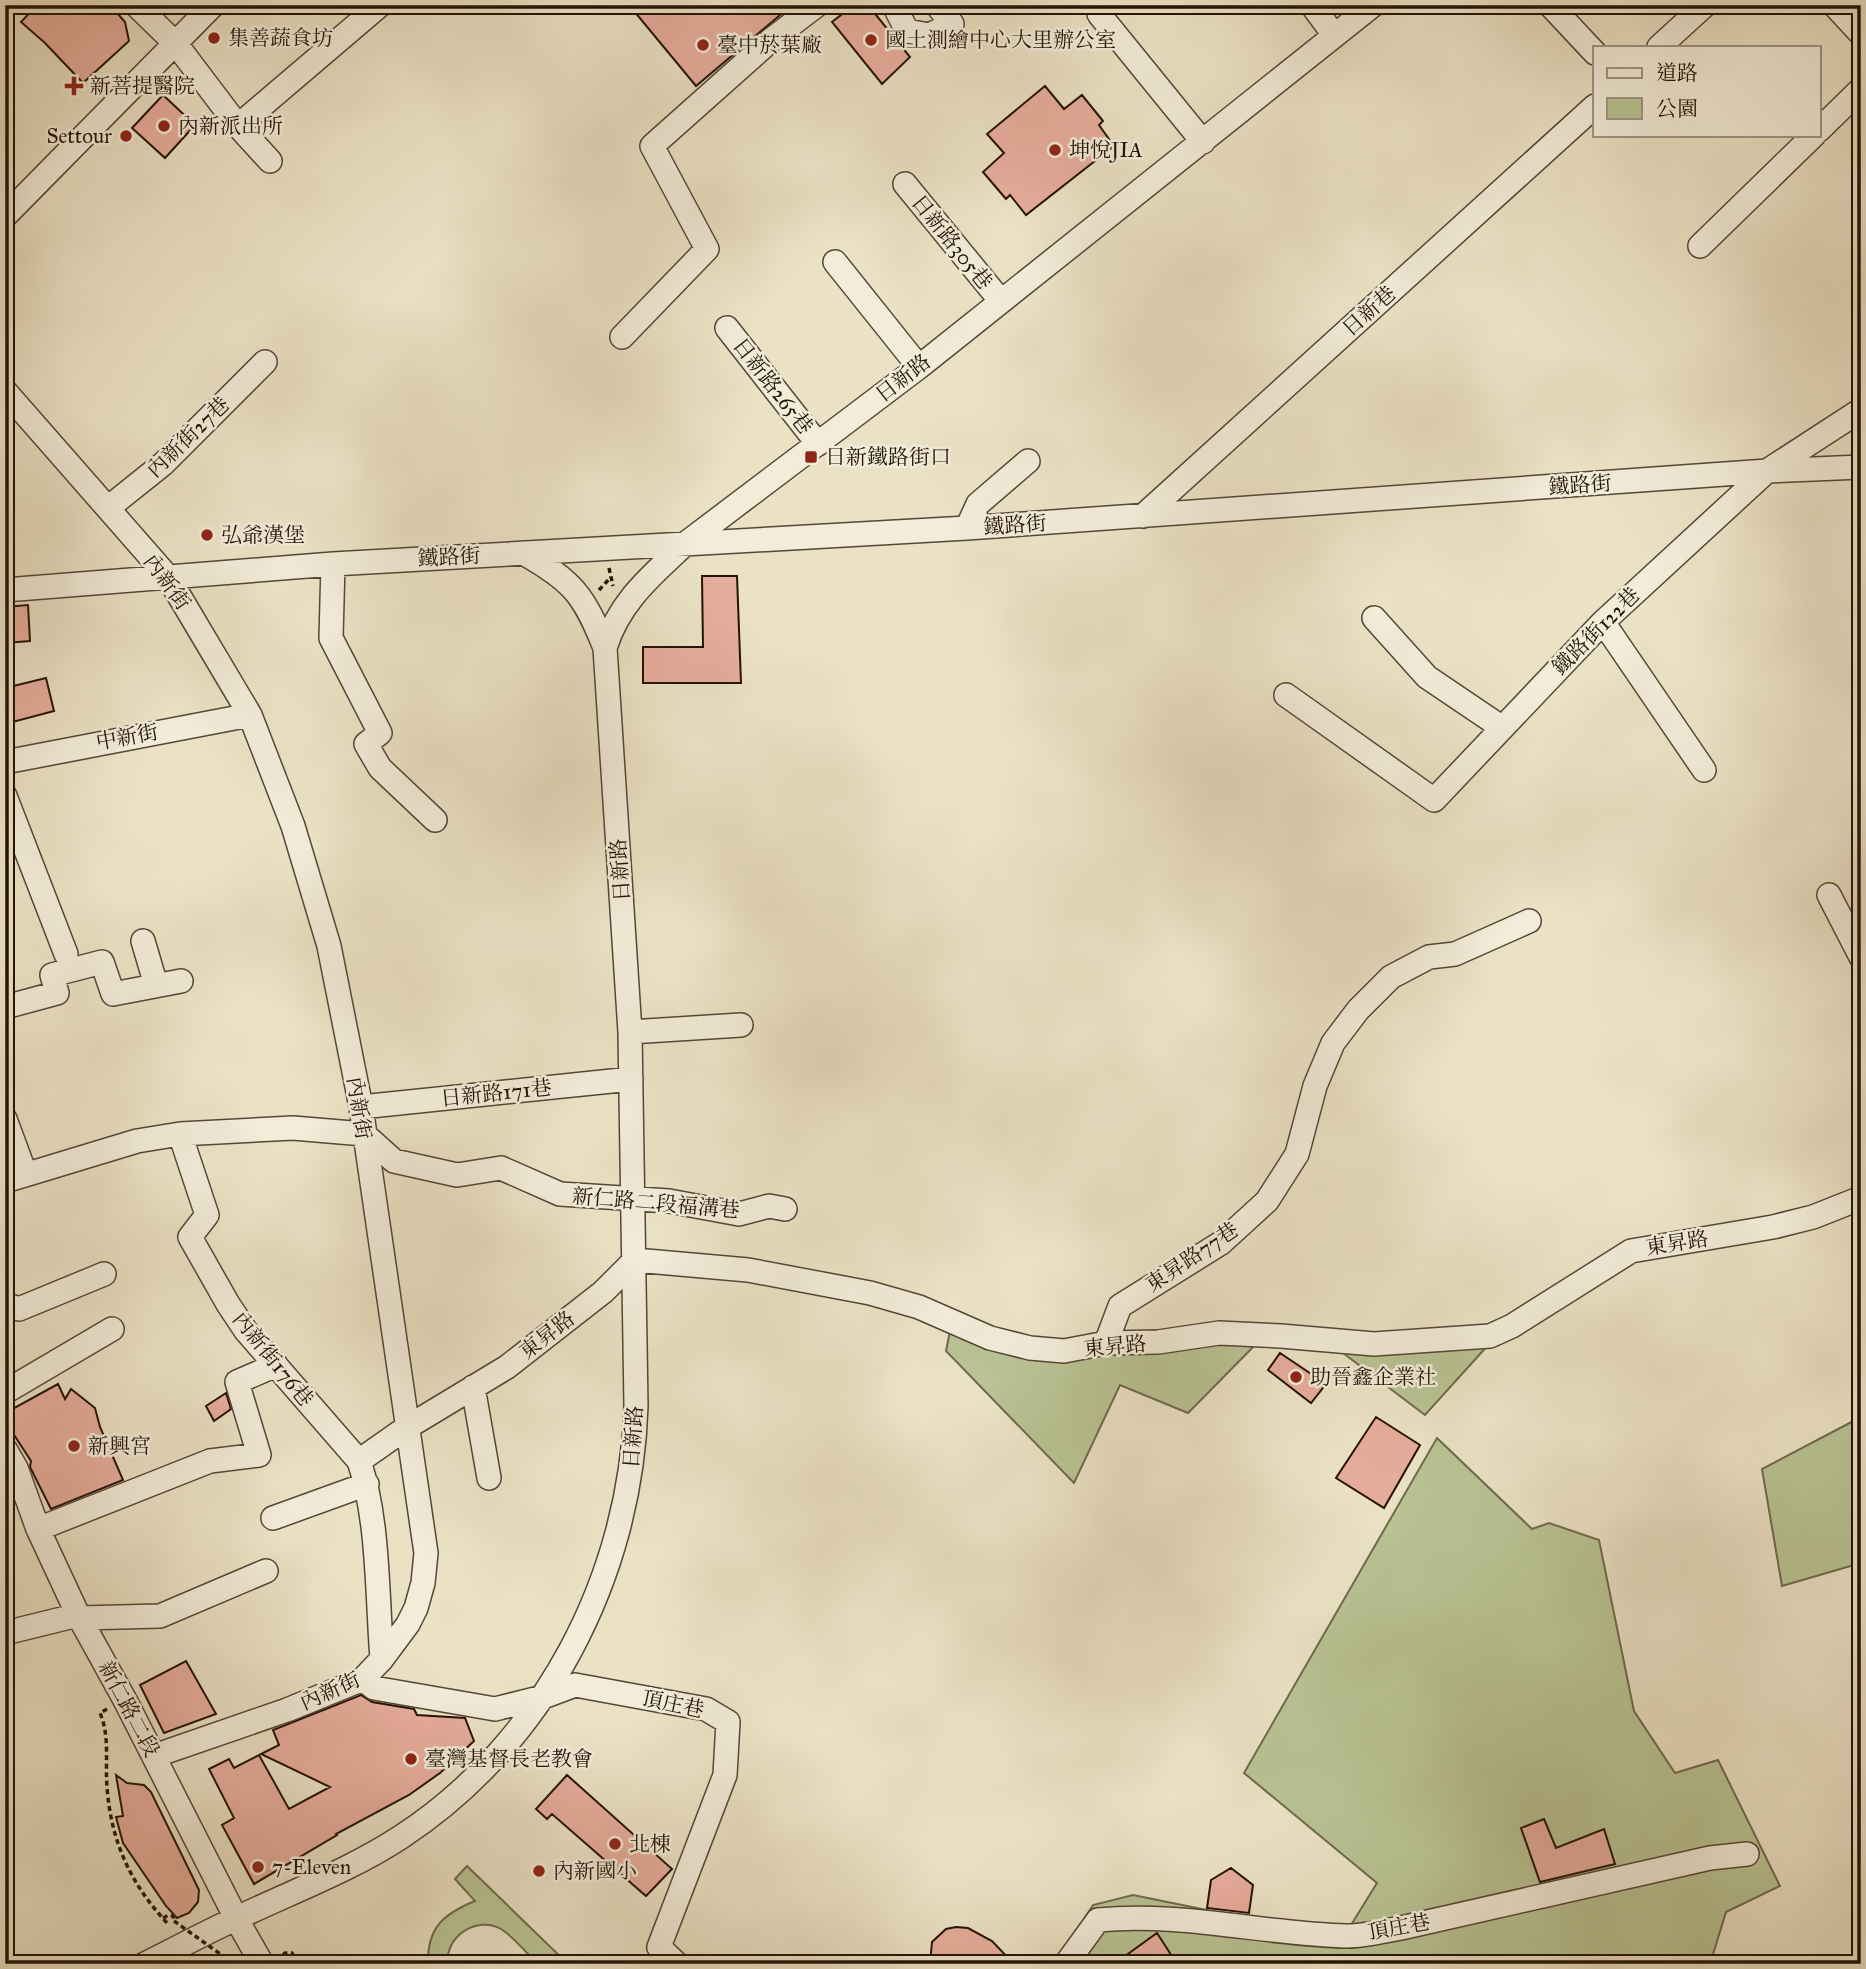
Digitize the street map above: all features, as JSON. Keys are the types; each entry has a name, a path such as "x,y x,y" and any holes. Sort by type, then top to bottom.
{"street":[{"path":"136,5 176,44 238,126 270,161"},
{"path":"5,216 90,120 176,44 213,5"},
{"path":"238,126 380,5"},
{"path":"622,337 707,249 652,146 771,40 817,5"},
{"path":"894,5 907,31 929,35 952,24 937,5"},
{"path":"1312,5 1334,35"},
{"name":"日新路","path":"145,1964 236,1918 311,1886 403,1836 452,1798 516,1734 543,1697 568,1656 603,1581 625,1505 636,1429 630,1032 605,648 614,623 628,601 685,544 919,367 1373,5"},
{"path":"1550,5 1593,51"},
{"path":"1660,46 1705,5"},
{"path":"1834,5 1861,34"},
{"path":"1099,14 1203,142"},
{"path":"1820,129 1861,89"},
{"name":"日新巷","path":"1143,516 1593,108"},
{"path":"1700,246 1813,136"},
{"name":"日新路305巷","path":"905,184 1000,300"},
{"path":"835,262 919,367"},
{"name":"日新路265巷","path":"727,328 818,444"},
{"name":"內新街27巷","path":"108,508 163,464 265,362"},
{"name":"內新街","path":"5,391 169,577 250,715 293,826 329,946 361,1107 426,1553 416,1608 408,1624 382,1659 363,1679 288,1710 155,1756"},
{"name":"鐵路街122巷","path":"1286,695 1434,800 1603,621 1767,471 1861,410"},
{"path":"967,528 978,504 1028,461"},
{"name":"鐵路街","path":"5,590 333,564 967,528 1767,471 1861,467"},
{"path":"523,553 551,570 575,590 588,610 605,648"},
{"path":"333,564 331,638 380,733 366,744 380,768 435,820"},
{"path":"1374,618 1427,677 1501,727"},
{"path":"1603,621 1704,770"},
{"name":"中新街","path":"5,762 250,715"},
{"path":"5,796 66,954"},
{"path":"1829,895 1861,957"},
{"name":"東昇路77巷","path":"1106,1343 1120,1306 1220,1242 1267,1201 1297,1154 1315,1086 1333,1043 1358,1010 1391,977 1429,957 1455,954 1529,921"},
{"path":"143,941 156,985"},
{"path":"5,1007 57,993 52,975 102,962 113,994 181,981"},
{"path":"630,1032 741,1025"},
{"name":"日新路171巷","path":"361,1107 631,1079"},
{"path":"5,1119 15,1177 137,1141 180,1135 293,1128 364,1134"},
{"name":"新仁路二段福溝巷","path":"364,1134 394,1161 457,1175 501,1168 559,1194 634,1201 669,1201 739,1214 769,1206 785,1209"},
{"name":"內新街176巷","path":"180,1135 207,1215 190,1237 246,1331 359,1461 367,1484 382,1659"},
{"name":"東昇路","path":"406,1428 507,1367 603,1292 635,1260 748,1270 870,1293 919,1307 990,1338 1030,1348 1064,1351 1106,1343 1158,1342 1219,1333 1374,1344 1490,1336 1512,1326 1631,1251 1773,1227 1813,1217 1861,1198"},
{"path":"5,1304 19,1309 104,1274"},
{"path":"5,1392 112,1329"},
{"path":"38,1529 209,1461 259,1455 237,1382 276,1365"},
{"path":"473,1387 489,1478"},
{"path":"359,1461 406,1428"},
{"name":"新仁路二段","path":"9,1464 79,1617 155,1756 236,1918 273,1963"},
{"path":"273,1518 367,1484"},
{"path":"5,1633 79,1617 160,1616 266,1571"},
{"name":"頂庄巷","path":"363,1679 374,1688 495,1709 543,1697 575,1685 706,1709 728,1722 725,1774 659,1947 677,1964"},
{"name":"頂庄巷","path":"1066,1964 1098,1920 1189,1920 1297,1933 1351,1936 1401,1928 1710,1858 1747,1854"}],"path":[{"path":"609,568 613,586"},
{"path":"593,596 611,577"},
{"path":"126,1702 100,1713 105,1724 107,1787 112,1830 137,1886 153,1909 161,1917 169,1926 166,1926 163,1922 163,1917 173,1916 174,1920 233,1963 288,1956 290,1961 296,1960 292,1953 285,1953 283,1955 273,1963"}],"green space":[{"path":"952,1321 1030,1346 1260,1340 1188,1413 1120,1385 1074,1483 946,1351"},
{"path":"1490,1343 1425,1415 1335,1347"},
{"path":"1861,1417 1861,1563 1782,1586 1762,1469"},
{"path":"1437,1438 1532,1529 1549,1523 1599,1540 1634,1711 1675,1773 1718,1760 1780,1886 1726,1912 1710,1964 1055,1964 1093,1905 1133,1895 1256,1920 1351,1925 1377,1883 1244,1773"},
{"path":"467,1866 568,1964 538,1964 506,1932 492,1925 482,1925 464,1931 457,1937 448,1954 448,1964 428,1964 430,1941 439,1924 454,1911 475,1901 455,1879"}],"building":[{"name":"新菩提醫院","path":"37,5 110,5 125,22 129,41 83,83 21,22"},
{"name":"臺中菸葉廠","path":"629,5 792,5 696,86"},
{"name":"國土測繪中心大里辦公室","path":"854,5 868,5 910,57 882,84 832,22"},
{"name":"坤悅JIA","path":"1045,86 1064,109 1082,95 1103,121 1099,125 1114,146 1026,215 1010,195 1006,199 983,172 1004,153 987,134"},
{"name":"內新派出所","path":"163,95 195,125 165,158 132,128"},
{"path":"702,576 737,576 741,683 643,683 643,647 703,647"},
{"path":"28,605 30,641 5,643 5,607"},
{"path":"46,678 54,711 5,724 5,688"},
{"name":"助晉鑫企業社","path":"1280,1353 1326,1384 1311,1403 1268,1370"},
{"name":"新興宮","path":"58,1384 65,1399 71,1389 95,1408 100,1427 123,1480 51,1509 30,1467 31,1461 5,1421 5,1413"},
{"path":"226,1393 231,1409 214,1421 206,1406"},
{"path":"1376,1417 1420,1445 1384,1508 1336,1478"},
{"path":"186,1661 216,1714 164,1733 140,1685"},
{"path":"361,1695 372,1702 414,1709 417,1715 465,1718 474,1741 440,1773 409,1795 336,1834 254,1884 222,1825 234,1818 209,1769 229,1759 234,1768 259,1755 289,1809 330,1787 261,1754 279,1745 273,1730"},
{"path":"116,1775 127,1783 144,1785 151,1792 199,1890 198,1902 189,1913 177,1918 123,1843 116,1817 123,1816"},
{"name":"北棟","path":"567,1775 672,1869 646,1896 552,1814 547,1819 536,1809"},
{"path":"1544,1819 1556,1848 1604,1829 1615,1864 1540,1882 1521,1828"},
{"path":"1231,1868 1253,1885 1249,1913 1207,1908 1211,1880"},
{"path":"968,1928 992,1941 1014,1964 930,1964 932,1942 946,1929"},
{"path":"1157,1933 1177,1964 1114,1964"}],"place":[{"name":"集善蔬食坊","path":"214,38"},
{"name":"國土測繪中心大里辦公室","path":"871,40"},
{"name":"臺中菸葉廠","path":"703,45"},
{"name":"新菩提醫院","path":"74,86"},
{"name":"內新派出所","path":"164,126"},
{"name":"Settour","path":"126,136"},
{"name":"坤悅JIA","path":"1055,150"},
{"name":"日新鐵路街口","path":"811,457"},
{"name":"弘爺漢堡","path":"207,535"},
{"name":"助晉鑫企業社","path":"1296,1377"},
{"name":"新興宮","path":"74,1446"},
{"name":"臺灣基督長老教會","path":"411,1759"},
{"name":"北棟","path":"615,1844"},
{"name":"7-Eleven","path":"258,1867"},
{"name":"內新國小","path":"539,1871"}]}
